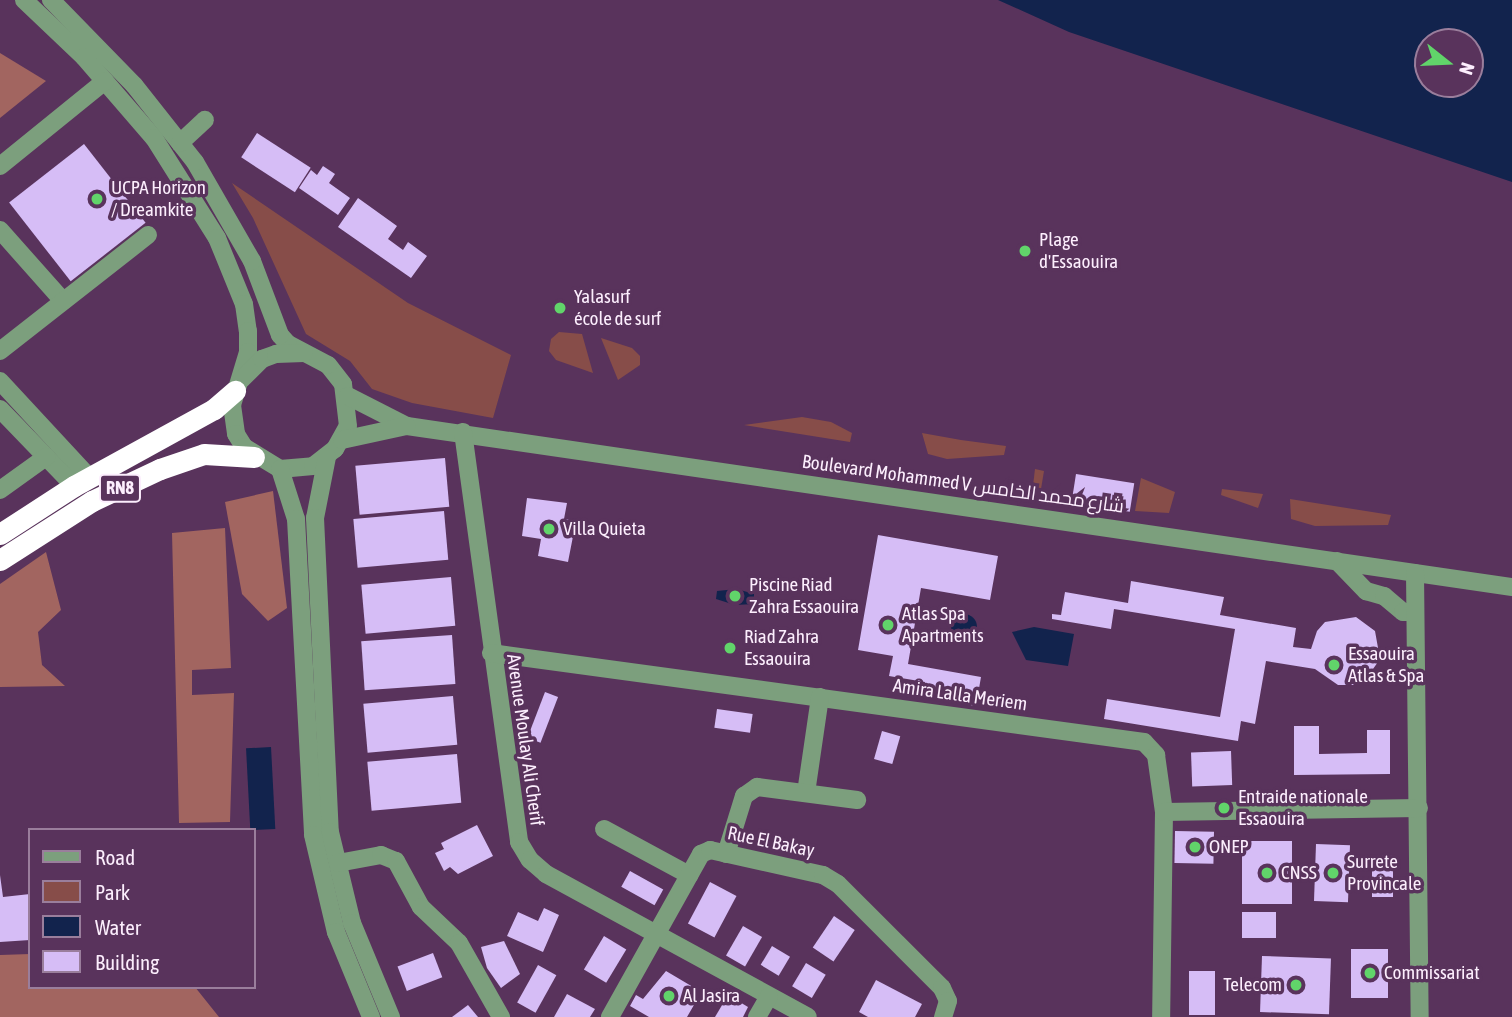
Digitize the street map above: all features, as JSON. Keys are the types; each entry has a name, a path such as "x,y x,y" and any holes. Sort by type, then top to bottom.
{"highway":[{"name":"RN8","path":"0,534 81,482 191,423 238,385"},
{"name":"RN8","path":"0,560 92,501 160,468 204,454 254,457"}],"street":[{"path":"24,0 105,81 177,171 231,268 248,331 232,413 236,434 254,457"},
{"path":"51,0 134,85 180,142 234,227 281,335 337,374 348,396 348,426 342,440 327,457 313,466 280,469 296,519 313,835 336,932 371,1017"},
{"path":"0,166 105,81"},
{"path":"180,142 205,120"},
{"path":"0,230 64,301"},
{"path":"0,351 148,235"},
{"name":"RN8","path":"238,385 256,364 276,354 306,354"},
{"path":"0,381 81,482"},
{"path":"348,396 407,426"},
{"path":"0,409 46,457 81,482"},
{"path":"342,440 407,426"},
{"name":"Boulevard Mohammed V شارع محمد الخامس","path":"407,426 463,432 1512,587"},
{"name":"Avenue Moulay Ali Cherif","path":"463,432 491,653 519,842 530,860 546,874 808,1017"},
{"path":"0,490 46,457"},
{"name":"RN8","path":"254,457 280,469"},
{"path":"327,457 316,495 315,543 326,794 352,923 391,1017"},
{"path":"1337,561 1366,591 1384,596 1403,612 1415,612"},
{"path":"1415,573 1420,1017"},
{"name":"Amira Lalla Meriem","path":"491,653 1144,741 1156,754 1164,812 1161,1017"},
{"path":"806,793 820,697"},
{"path":"726,854 748,791 757,787 856,800"},
{"path":"1164,812 1419,808"},
{"path":"604,829 689,875"},
{"name":"Rue El Bakay","path":"610,1017 701,854 710,850 823,875 838,884 942,988 948,1001 943,1017"},
{"path":"338,863 381,855 396,861 421,907 459,943 502,1017"},
{"path":"757,1017 769,996"}],"green space":[{"path":"232,183 408,303 511,355 493,418 412,403 372,389 350,361 306,334 253,218"},
{"path":"559,332 582,334 593,373 556,360 549,351 551,339"},
{"path":"601,338 632,348 640,356 640,365 618,380"},
{"path":"802,417 831,422 852,433 850,442 744,425"},
{"path":"922,433 1006,446 1004,455 947,459 928,454"},
{"path":"1035,469 1044,471 1040,495 1032,494"},
{"path":"1141,478 1175,492 1169,513 1135,511"},
{"path":"1222,489 1263,494 1258,508 1221,495"},
{"path":"1290,499 1391,515 1388,525 1315,526 1291,519"}],"shaded area":[{"path":"0,53 46,81 0,118"},
{"path":"273,491 287,608 268,621 242,594 225,502"},
{"path":"225,528 231,668 192,670 192,695 234,693 230,822 179,823 172,533"},
{"path":"46,552 61,610 38,632 42,665 65,686 0,687 0,584"},
{"path":"28,954 28,989 197,989 219,1017 0,1017 0,955"}],"water":[{"path":"998,0 1512,0 1512,182 1069,32"},
{"name":"Piscine Riad Zahra Essaouira","path":"737,589 754,594 754,604 735,605 716,599 717,591"},
{"path":"964,614 973,618 977,627 973,636 964,640 955,636 951,627 955,618"},
{"path":"1034,627 1074,634 1068,666 1026,660 1012,632"},
{"path":"271,747 275,829 256,830 250,828 246,748"}],"building":[{"path":"257,133 311,168 295,192 241,157"},
{"path":"84,144 146,223 71,281 9,202"},
{"path":"323,166 335,174 329,183 350,198 338,215 299,188 311,170 317,175"},
{"path":"358,198 397,226 388,239 403,250 408,242 427,256 411,278 338,227"},
{"path":"445,458 449,507 360,515 355,466"},
{"path":"1076,474 1134,483 1130,512 1071,503"},
{"name":"Villa Quieta","path":"527,498 567,503 564,519 576,521 568,562 538,556 541,539 522,536"},
{"path":"444,511 448,560 358,568 353,519"},
{"name":"Atlas Spa Apartments","path":"878,535 998,556 990,600 921,588 908,664 981,677 976,706 923,697 925,682 889,676 893,656 858,650"},
{"path":"451,577 455,626 366,634 361,585"},
{"name":"Essaouira Atlas & Spa","path":"1131,581 1224,597 1220,615 1296,628 1293,647 1311,649 1317,631 1325,622 1356,617 1375,631 1380,659 1366,679 1353,685 1338,685 1315,669 1266,661 1255,724 1241,721 1238,741 1104,719 1107,699 1220,717 1235,629 1114,609 1111,629 1052,619 1052,614 1061,615 1065,592 1128,603"},
{"path":"452,635 455,684 365,690 361,641"},
{"path":"545,692 558,697 541,743 527,738"},
{"path":"453,696 457,745 368,753 363,704"},
{"path":"717,709 753,714 750,733 714,728"},
{"path":"1294,726 1319,726 1319,754 1367,753 1367,730 1390,730 1390,774 1294,775"},
{"path":"882,731 900,736 892,764 874,759"},
{"path":"1231,751 1232,785 1192,786 1191,752"},
{"path":"457,754 461,803 372,811 367,762"},
{"path":"477,825 493,856 458,874 450,867 444,871 435,853 444,849 441,843"},
{"name":"ONEP","path":"1175,831 1214,832 1213,864 1174,863"},
{"name":"CNSS","path":"1242,841 1292,841 1292,904 1242,904"},
{"name":"Surrete Provincale","path":"1316,844 1350,845 1348,902 1314,901"},
{"path":"1372,855 1393,855 1393,897 1372,897"},
{"path":"630,871 663,889 655,905 621,887"},
{"path":"0,875 3,897 28,894 28,940 0,942"},
{"path":"710,882 736,896 714,938 688,923"},
{"path":"544,908 559,915 543,952 507,936 518,912 538,921"},
{"path":"1242,912 1276,912 1276,938 1242,938"},
{"path":"834,916 855,930 833,961 813,948"},
{"path":"743,926 762,937 745,966 726,955"},
{"path":"604,936 626,949 606,983 584,969"},
{"path":"504,941 520,974 501,988 487,968 481,947"},
{"path":"772,946 790,957 779,976 761,965"},
{"name":"Commissariat","path":"1351,949 1388,949 1388,998 1351,998"},
{"path":"433,953 442,977 407,991 398,967"},
{"name":"Telecom","path":"1262,956 1331,958 1329,1014 1260,1012"},
{"path":"806,963 826,975 812,998 792,986"},
{"path":"538,965 556,975 536,1013 517,1003"},
{"name":"Al Jasira","path":"666,971 693,987 689,993 698,998 687,1017 649,1017 630,1006 636,995 643,999"},
{"path":"1189,971 1215,971 1215,1015 1189,1015"},
{"path":"876,980 922,1004 915,1017 868,1017 859,1012"},
{"path":"567,994 595,1009 590,1017 554,1017"},
{"path":"728,995 748,1007 743,1017 715,1017"},
{"path":"468,1005 478,1017 452,1017"}],"place":[{"name":"UCPA Horizon / Dreamkite","path":"97,199"},
{"name":"Plage d'Essaouira","path":"1025,251"},
{"name":"Yalasurf école de surf","path":"560,308"},
{"name":"Villa Quieta","path":"549,529"},
{"name":"Piscine Riad Zahra Essaouira","path":"735,596"},
{"name":"Atlas Spa Apartments","path":"888,625"},
{"name":"Riad Zahra Essaouira","path":"730,648"},
{"name":"Essaouira Atlas & Spa","path":"1334,665"},
{"name":"Entraide nationale Essaouira","path":"1224,808"},
{"name":"ONEP","path":"1195,847"},
{"name":"CNSS","path":"1267,873"},
{"name":"Surrete Provincale","path":"1333,873"},
{"name":"Commissariat","path":"1370,973"},
{"name":"Telecom","path":"1296,985"},
{"name":"Al Jasira","path":"669,996"}]}
